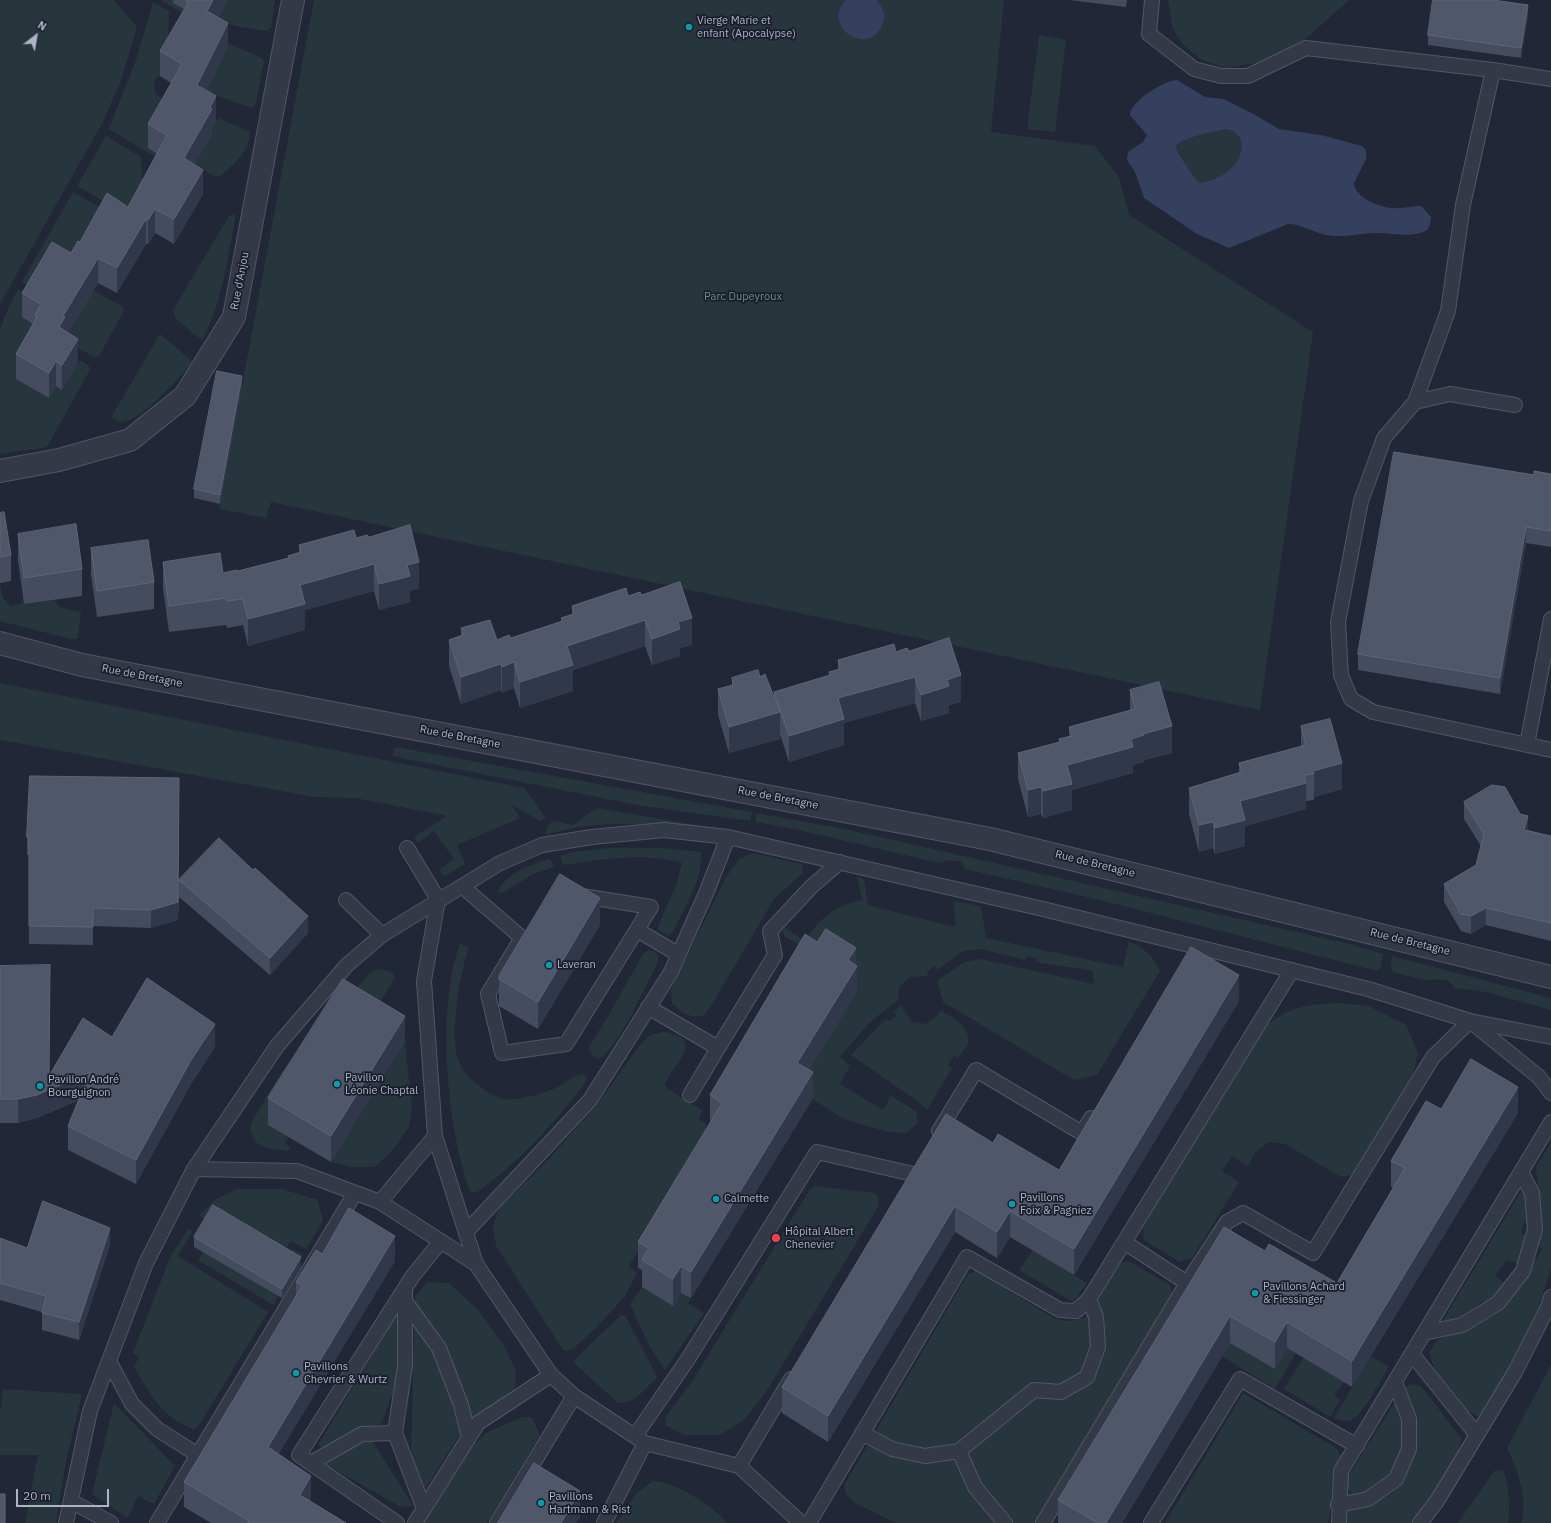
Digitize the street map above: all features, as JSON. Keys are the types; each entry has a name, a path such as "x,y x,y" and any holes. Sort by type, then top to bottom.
{"street":[{"name":"Rue d'Anjou","path":"0,471 59,460 130,440 185,396 234,317 293,0"},
{"name":"Rue de Bretagne","path":"0,643 82,665 990,839 1551,977"}],"lane":[{"path":"1152,0 1149,34 1194,69 1221,76 1248,76 1306,48 1493,70 1551,79"},
{"path":"1493,70 1464,205 1448,311 1415,402 1384,438 1361,501 1338,622 1341,675 1351,699 1373,712 1551,750"},
{"path":"1415,402 1450,394 1515,405"},
{"path":"1527,745 1551,619"},
{"path":"66,1523 90,1410 146,1263 194,1169 277,1046 347,965 382,935 438,899 463,887 500,863 542,845 592,837 664,830 728,837 1043,909 1292,970 1368,990 1470,1021 1551,1037"},
{"path":"466,1232 590,1100 671,972 708,891 728,837"},
{"path":"407,848 438,899 424,981 435,1136 476,1264 551,1375 574,1396 640,1439 739,1466 802,1523"},
{"path":"690,1095 775,955 770,931 811,887 840,862"},
{"path":"463,887 526,932 488,994 502,1053 566,1044 651,907 570,893"},
{"path":"346,900 382,935"},
{"path":"637,930 678,954"},
{"path":"1187,959 1194,946"},
{"path":"808,1523 967,1257 1060,1310 1076,1311 1089,1299 1292,970"},
{"path":"648,1007 718,1048"},
{"path":"1470,1021 1539,1077 1551,1093"},
{"path":"1043,1523 1187,1283 1227,1222 1243,1213 1313,1253 1433,1057 1470,1021"},
{"path":"933,1142 976,1070 1082,1133 1098,1106"},
{"path":"1339,1523 1338,1505 1341,1471 1551,1122"},
{"path":"380,1202 435,1136"},
{"path":"604,1523 640,1439 818,1152 913,1174"},
{"path":"905,1188 921,1161"},
{"path":"194,1169 297,1171 380,1202 476,1264"},
{"path":"1424,1333 1462,1325 1498,1304 1523,1271 1535,1229 1532,1193 1521,1172"},
{"path":"157,1523 355,1193"},
{"path":"397,1523 299,1455 441,1241"},
{"path":"1124,1242 1187,1283"},
{"path":"405,1294 405,1366 395,1433 424,1509"},
{"path":"405,1294 439,1348 462,1405 469,1437"},
{"path":"1420,1523 1437,1501 1515,1372 1548,1307 1551,1297"},
{"path":"862,1434 892,1449 925,1456 959,1450 1034,1390 1061,1392 1087,1377 1098,1347 1096,1317 1089,1299"},
{"path":"1412,1354 1477,1435"},
{"path":"109,1362 132,1404 157,1429 198,1456"},
{"path":"739,1466 800,1364"},
{"path":"414,1523 478,1423 551,1375"},
{"path":"1151,1523 1240,1379 1356,1446"},
{"path":"1338,1505 1368,1499 1396,1479 1409,1449 1409,1419 1395,1382"},
{"path":"497,1523 574,1396"},
{"path":"311,1463 362,1434 395,1433"},
{"path":"959,1450 976,1487 1005,1523"},
{"path":"71,1501 112,1523"}],"green space":[{"path":"0,0 114,0 137,27 121,80 104,120 0,304"},
{"path":"161,0 175,0 193,14 190,18"},
{"path":"228,0 275,0 271,27 267,31 264,31 215,22"},
{"name":"Parc Dupeyroux","path":"314,0 1004,0 991,132 1095,146 1119,177 1129,215 1313,332 1260,710 271,502 266,518 219,509"},
{"path":"1168,0 1349,0 1300,44 1263,62 1226,68 1202,60 1184,46 1173,29"},
{"path":"153,2 169,11 168,39 175,50 160,76 154,81 155,93 165,101 148,148 160,155 157,158 109,129 136,60"},
{"path":"1039,35 1066,40 1055,132 1027,129"},
{"path":"230,44 262,58 264,62 255,106 252,108 204,91"},
{"path":"218,118 250,132 247,146 240,158 219,177 214,176 192,163"},
{"path":"1226,129 1239,136 1242,147 1240,154 1233,166 1228,171 1211,180 1200,183 1196,180 1178,153 1176,146 1192,137"},
{"path":"106,136 141,157 142,177 146,189 136,219 77,186"},
{"path":"73,192 130,225 37,291 22,282"},
{"path":"233,214 235,216 234,226 219,298 203,339 199,338 176,319 173,310 229,216"},
{"path":"18,289 33,298 41,329 49,398 56,386 63,390 80,360 89,366 90,370 48,445 43,448 0,454 0,330 7,311"},
{"path":"93,290 123,307 124,311 99,356 95,357 63,341"},
{"path":"160,334 193,362 151,406 131,419 123,422 117,421 112,418 113,414"},
{"path":"0,583 4,599 11,606 24,602 25,604 54,600 59,607 81,612 78,637 76,639 71,639 0,621"},
{"path":"0,683 524,788 546,818 540,821 512,805 520,818 457,845 465,864 445,876 439,870 454,859 434,831 418,843 414,837 447,816 355,798 315,797 0,740"},
{"path":"395,747 752,812 750,821 637,805 392,756"},
{"path":"597,808 744,833 745,835 695,828 645,824 619,824 594,825 545,835 547,826 553,821 572,825"},
{"path":"756,813 845,829 1345,943 1383,954 1381,967 1377,971 1104,901 965,869 962,862 949,860 939,863 803,831 756,822"},
{"path":"609,848 664,848 701,852 701,862 696,883 688,903 673,932 668,935 658,930 659,924 677,883 682,863 637,857 563,865 560,856 572,852"},
{"path":"753,853 802,864 803,873 774,899 711,1006 703,1016 686,1014 672,1004 671,990 725,879 739,859"},
{"path":"550,859 554,867 533,874 504,892 498,893 500,887 512,875 536,863"},
{"path":"857,876 864,880 868,905 955,927 954,901 981,906 986,938 1123,967 1129,941 1148,953 1160,971 1097,1075 1074,1080 943,1002 937,981 964,962 981,959 1094,984 1093,971 1036,962 1037,958 1027,956 1025,960 981,949 963,951 937,970 935,965 927,972 928,976 910,977 899,987 898,1000 870,1022 840,1057 850,1066 840,1084 883,1110 891,1096 916,1111 918,1123 906,1133 888,1132 844,1119 790,1085 803,1080 857,992 823,959 784,936 783,930 785,927 804,941 828,914 843,906 862,900"},
{"path":"460,944 469,947 459,987 455,1044 458,1061 470,1078 492,1095 505,1099 531,1096 548,1091 581,1074 585,1074 587,1080 563,1111 536,1141 492,1181 476,1193 470,1191 455,1135 447,1068 448,1000 453,970"},
{"path":"650,950 659,955 657,964 631,1016 607,1052 599,1059 594,1057 589,1051 590,1045 643,954"},
{"path":"1392,956 1551,998 1551,1010 1486,992 1455,988 1449,981 1433,979 1428,981 1392,972"},
{"path":"381,969 392,972 395,978 375,1010 350,995 371,972"},
{"path":"1338,1003 1369,1006 1406,1025 1418,1053 1412,1077 1354,1172 1349,1176 1341,1177 1285,1144 1268,1142 1255,1153 1248,1166 1232,1156 1222,1171 1239,1182 1192,1258 1180,1262 1144,1240 1143,1227 1260,1031 1287,1012 1305,1006"},
{"path":"901,1005 912,1022 926,1024 938,1015 940,1010 960,1022 968,1035 969,1042 958,1058 954,1055 948,1065 952,1068 927,1110 920,1103 851,1055 886,1019 889,1021 896,1016 894,1012"},
{"path":"335,1010 268,1124 288,1137 285,1143 291,1148 288,1151 266,1148 255,1142 250,1130 252,1121 283,1070"},
{"path":"662,1032 676,1035 683,1040 686,1045 680,1060 669,1076 665,1085 668,1089 702,1110 699,1119 705,1123 708,1133 629,1266 637,1273 625,1296 596,1328 573,1349 567,1351 563,1350 496,1246 493,1228 497,1213 503,1204 546,1162 597,1105 639,1046 650,1035"},
{"path":"405,1043 412,1107 409,1127 391,1152 374,1167 351,1167 331,1162"},
{"path":"1551,1143 1551,1269 1539,1306 1508,1375 1488,1410 1478,1416 1469,1411 1453,1398 1436,1372 1429,1353 1437,1340 1476,1325 1495,1310 1533,1258 1537,1260 1542,1248 1538,1246 1541,1227 1536,1167"},
{"path":"815,1186 875,1193 878,1197 879,1205 768,1389 745,1419 720,1435 685,1435 666,1426 666,1416 691,1383 810,1189"},
{"path":"237,1189 282,1189 318,1200 323,1221 306,1249 291,1241 282,1255 209,1222 199,1215 216,1199"},
{"path":"1522,1190 1526,1193 1530,1224 1523,1223 1521,1234 1530,1236 1519,1264 1507,1260 1495,1276 1505,1284 1486,1306 1482,1301 1473,1309 1474,1313 1440,1325"},
{"path":"188,1229 193,1231 178,1256 268,1312 198,1427 193,1429 173,1418 158,1404 134,1367 139,1357 133,1353 171,1255"},
{"path":"293,1249 303,1255 273,1305 198,1260 203,1252 286,1257"},
{"path":"1033,1250 1087,1283 1073,1302 1019,1270"},
{"path":"1129,1261 1170,1285 1174,1297 1041,1517 1034,1523 897,1523 856,1504 846,1494 844,1485 968,1274 976,1271 1054,1318 1067,1321 1085,1318 1121,1263"},
{"path":"427,1282 449,1283 478,1310 503,1344 516,1371 515,1388 464,1428 423,1492 411,1455 415,1296"},
{"path":"642,1287 673,1306 681,1293 691,1298 688,1303 704,1313 665,1370 648,1344 630,1304"},
{"path":"398,1312 400,1347 396,1384 382,1423 323,1448 318,1445"},
{"path":"625,1315 657,1377 634,1399 629,1402 618,1403 574,1363 575,1359 620,1316"},
{"path":"1243,1321 1250,1354 1275,1368 1287,1348 1296,1353 1275,1389 1222,1356"},
{"path":"1371,1356 1389,1367 1376,1389 1360,1413 1354,1418 1349,1421 1345,1421 1334,1418"},
{"path":"1303,1358 1344,1382 1334,1395 1340,1400 1330,1417 1284,1389"},
{"path":"1551,1365 1551,1523 1521,1523 1524,1504 1523,1494 1515,1465 1507,1448"},
{"path":"1410,1384 1421,1386 1461,1438 1458,1456 1441,1485 1413,1523 1347,1523 1348,1507 1369,1506 1391,1494 1406,1473 1406,1387"},
{"path":"3,1389 82,1394 66,1461 56,1523 25,1523 38,1455 0,1455 0,1413"},
{"path":"1243,1393 1336,1448 1341,1455 1328,1523 1165,1523"},
{"path":"1396,1400 1405,1420 1404,1447 1394,1472 1357,1501 1344,1483"},
{"path":"114,1403 175,1466 154,1504 138,1496 128,1518 92,1494"},
{"path":"522,1417 532,1417 540,1435 487,1523 423,1523 463,1456 486,1433"},
{"path":"361,1438 372,1440 413,1506 401,1507 327,1465 327,1459"},
{"path":"1503,1470 1509,1496 1508,1523 1458,1523 1494,1471"},
{"path":"652,1481 683,1490 703,1502 728,1523 616,1523 636,1494"}],"water":[{"path":"846,0 877,0 882,8 884,16 883,22 877,33 869,38 859,39 850,35 843,29 839,20 839,10"},
{"path":"1177,80 1205,97 1224,99 1279,129 1321,135 1362,146 1366,150 1366,159 1354,183 1355,188 1359,193 1368,201 1381,206 1399,208 1421,206 1431,217 1428,228 1423,232 1412,235 1374,233 1338,236 1326,235 1298,225 1288,224 1229,248 1197,234 1144,198 1135,172 1127,160 1128,152 1143,142 1147,135 1130,115 1132,109 1149,92","holes":["1226,129 1239,136 1242,147 1237,160 1233,166 1222,175 1200,183 1196,180 1178,153 1176,146 1192,137 1207,133"]}],"building":[{"path":"213,0 207,11 228,23 197,85 216,96 210,107 212,109 184,158 203,170 174,219 155,209 148,220 146,219 117,268 98,258 63,316 65,317 59,327 78,339 62,365 56,361 49,373 16,354 37,317 35,315 41,304 22,293 52,242 71,253 78,241 80,242 107,193 128,207 167,135 148,124 182,64 160,51 188,3 186,1"},
{"path":"1433,0 1493,0 1528,5 1521,48 1428,35"},
{"path":"217,371 242,376 220,495 194,489"},
{"path":"1394,452 1534,475 1534,471 1551,474 1551,531 1526,527 1500,678 1358,654"},
{"path":"4,512 11,555 0,557 0,513"},
{"path":"76,524 82,569 24,578 18,534"},
{"path":"410,525 419,562 407,565 410,576 379,584 374,564 300,585 305,604 248,619 243,599 227,601 226,598 169,606 163,562 220,553 223,573 238,571 289,558 288,556 301,552 299,545 354,530 356,538 367,535 369,537"},
{"path":"148,540 154,582 97,591 91,548"},
{"path":"680,582 692,618 678,622 680,629 652,639 645,620 567,646 573,665 520,682 514,662 502,667 501,664 461,677 449,640 463,635 461,628 490,620 497,640 509,635 511,638 563,621 561,618 574,614 572,606 626,588 628,596 640,592 641,595"},
{"path":"949,638 961,675 947,680 949,686 921,695 915,677 838,698 844,719 789,736 774,692 830,675 829,672 840,669 838,660 894,644 896,652 907,648 909,651"},
{"path":"758,670 760,677 765,674 780,712 729,727 718,689 733,685 732,678"},
{"path":"1159,682 1172,726 1131,739 1133,747 1067,765 1072,784 1043,791 1041,787 1028,790 1018,753 1060,742 1059,739 1072,736 1069,727 1135,709 1130,690"},
{"path":"1330,719 1342,763 1313,771 1314,774 1304,775 1306,783 1240,801 1245,820 1215,828 1213,822 1199,825 1189,788 1242,772 1239,763 1306,745 1301,726"},
{"path":"30,776 179,778 178,902 151,910 93,908 93,927 29,926 29,837 27,837"},
{"path":"1492,785 1505,787 1520,814 1528,816 1524,830 1551,836 1551,923 1486,908 1471,916 1461,914 1444,884 1476,865 1484,834 1464,802"},
{"path":"219,838 253,870 255,868 308,916 270,958 179,880"},
{"path":"560,874 600,898 538,1002 499,979 499,976"},
{"name":"Calmette","path":"826,929 856,948 848,960 857,966 797,1063 813,1072 691,1272 681,1266 673,1279 642,1260 649,1248 638,1242 722,1103 710,1095 805,934 817,942"},
{"name":"Pavillons Foix & Pagniez","path":"1191,947 1239,975 1074,1249 1010,1211 997,1232 955,1206 828,1416 782,1387 946,1114 993,1143 998,1134 1059,1170"},
{"name":"Pavillon André Bourguignon","path":"50,965 49,1076 83,1018 112,1037 147,978 215,1024 191,1060 136,1160 68,1126 90,1072 37,1095 18,1099 0,1099 0,966"},
{"name":"Pavillon Léonie Chaptal","path":"343,979 405,1016 331,1136 268,1098"},
{"name":"Pavillons Achard & Fiessinger","path":"1471,1059 1518,1087 1352,1361 1287,1322 1275,1342 1230,1316 1106,1523 1098,1523 1058,1500 1224,1227 1265,1251 1269,1244 1337,1283 1405,1168 1391,1161 1426,1101 1441,1109"},
{"path":"43,1201 110,1228 79,1322 42,1313 46,1296 0,1283 0,1238 27,1248"},
{"path":"213,1205 301,1257 282,1289 194,1237"},
{"name":"Pavillons Chevrier & Wurtz","path":"349,1208 395,1236 268,1447 311,1476 300,1495 346,1523 248,1523 249,1521 184,1482 302,1286 296,1282 316,1250 322,1254"},
{"path":"534,1463 580,1491 561,1523 498,1523"},
{"path":"0,1494 5,1494 5,1523 0,1523"}],"place":[{"name":"Vierge Marie et enfant (Apocalypse)","path":"689,27"},
{"name":"Laveran","path":"549,965"},
{"name":"Pavillon Léonie Chaptal","path":"337,1084"},
{"name":"Pavillon André Bourguignon","path":"40,1086"},
{"name":"Calmette","path":"716,1199"},
{"name":"Pavillons Foix & Pagniez","path":"1012,1204"},
{"name":"Hôpital Albert Chenevier","path":"776,1238"},
{"name":"Pavillons Achard & Fiessinger","path":"1255,1293"},
{"name":"Pavillons Chevrier & Wurtz","path":"296,1373"},
{"name":"Pavillons Hartmann & Rist","path":"541,1503"}]}
